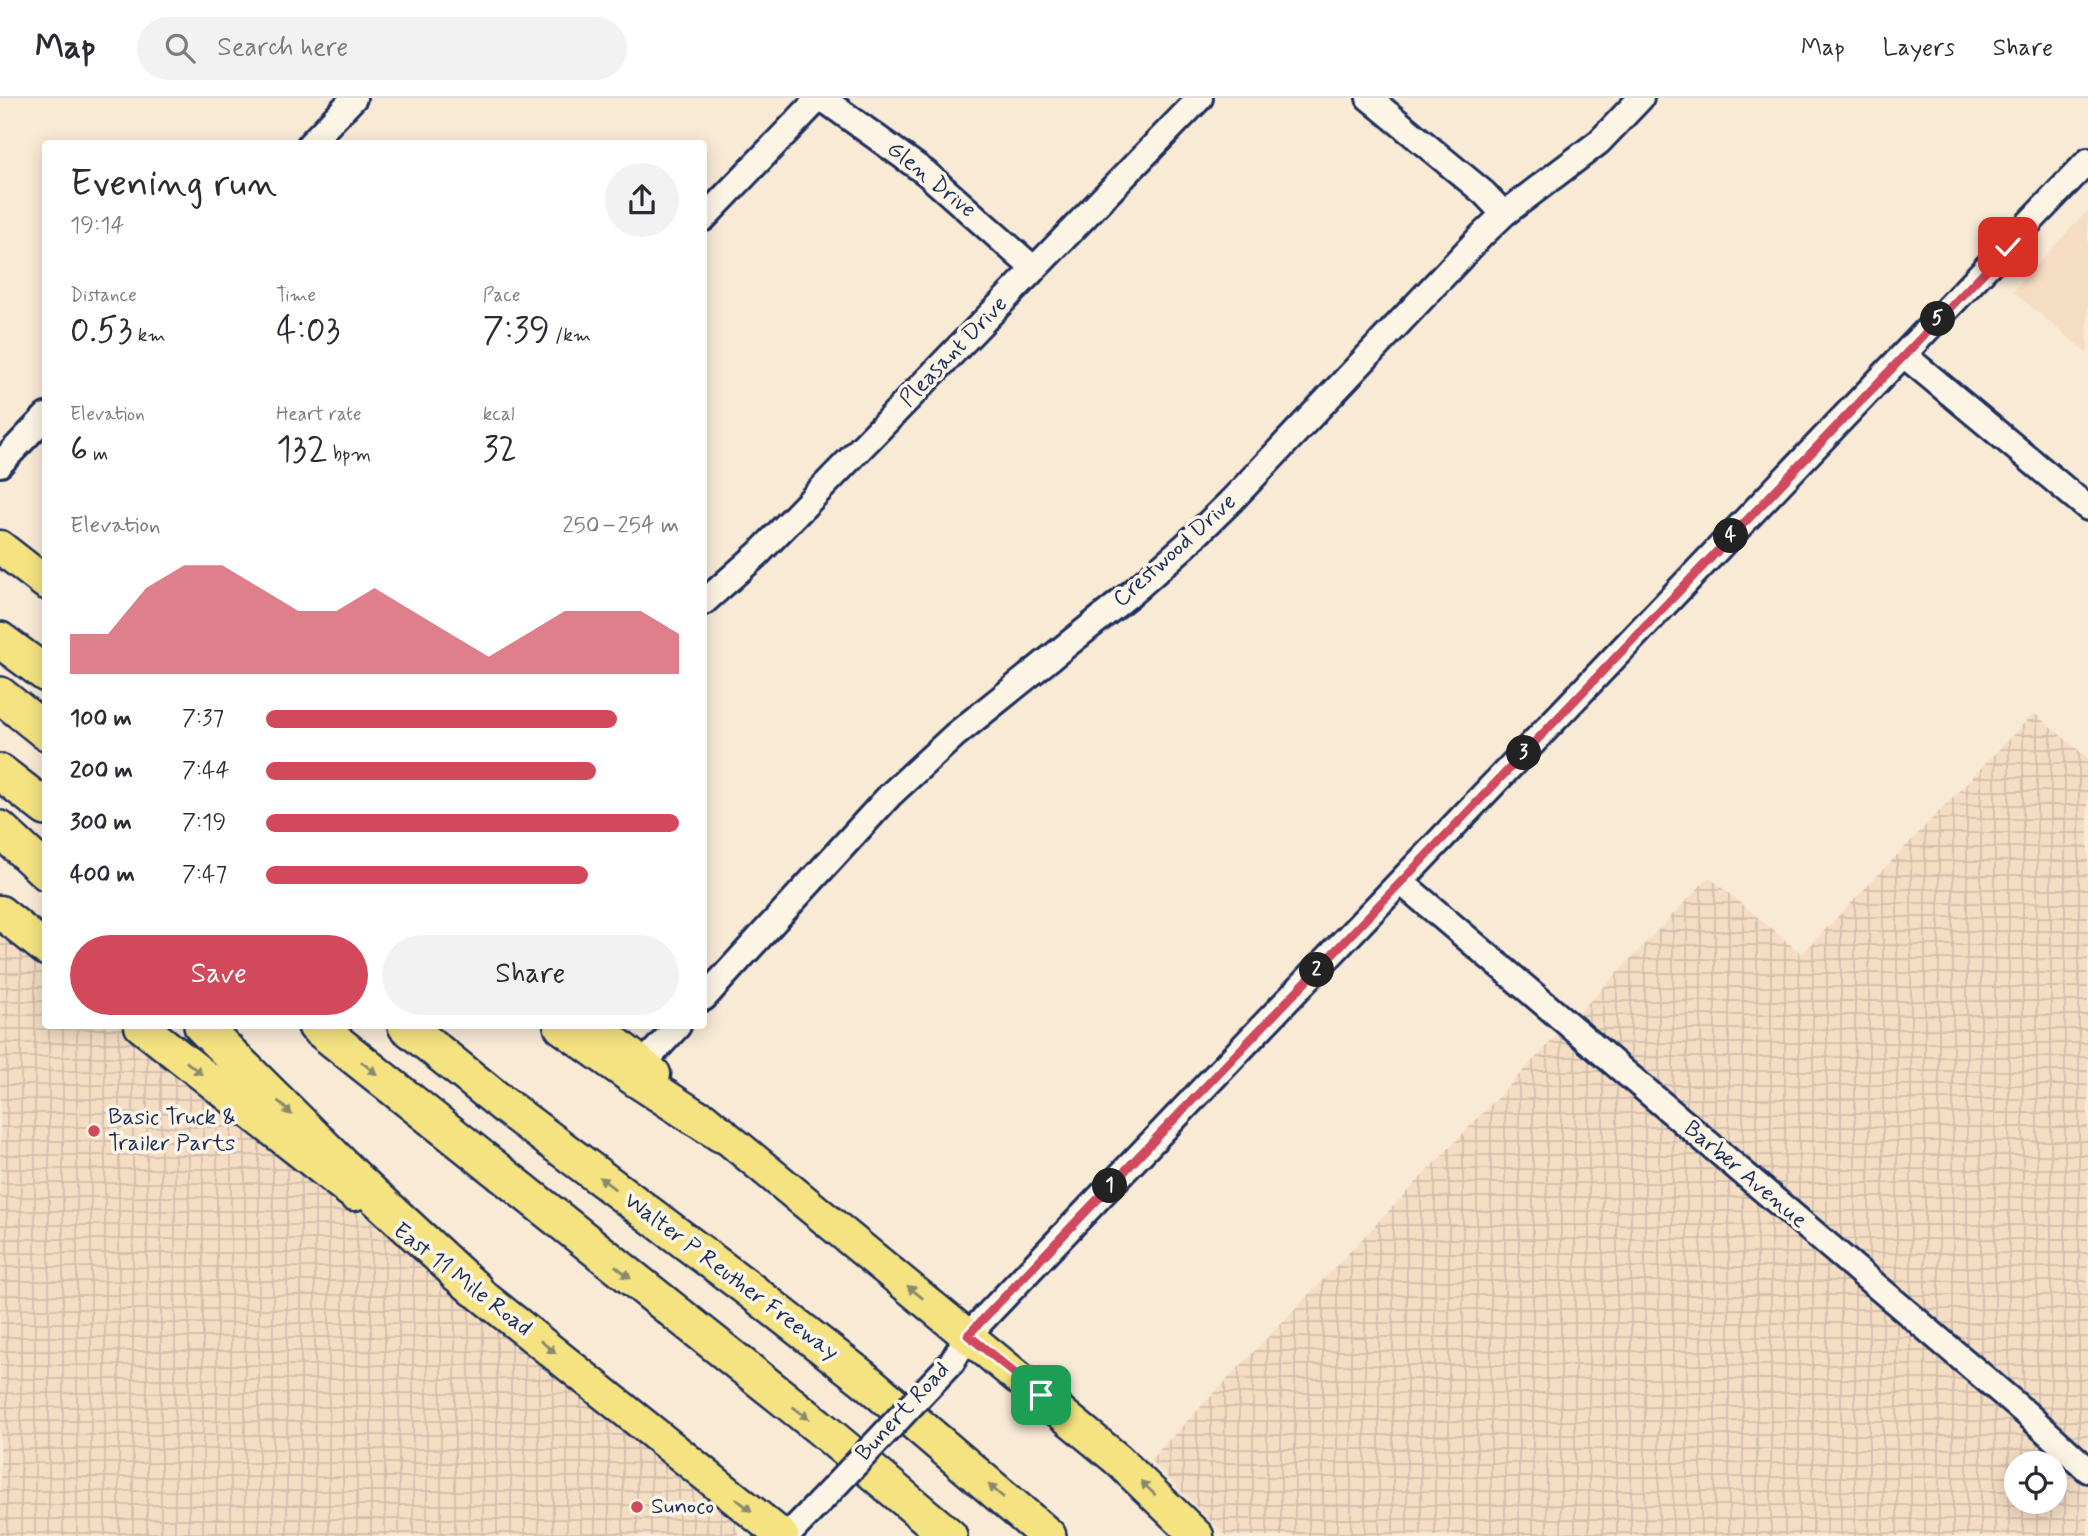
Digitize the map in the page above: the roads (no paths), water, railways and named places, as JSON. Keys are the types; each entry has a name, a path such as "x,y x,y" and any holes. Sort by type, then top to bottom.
{"highway":[{"path":"0,640 42,671"},
{"path":"0,695 42,729"},
{"path":"0,772 42,805"},
{"path":"0,829 42,868"},
{"path":"205,1029 355,1178 475,1289"},
{"path":"320,1029 818,1426 950,1536"},
{"name":"Walter P Reuther Freeway","path":"410,1029 853,1371 1048,1536"},
{"path":"566,1029 721,1134"}],"main road":[{"path":"0,547 42,580"},
{"path":"0,912 42,946"},
{"name":"East 11 Mile Road","path":"145,1029 785,1536"},
{"path":"600,1029 721,1134 1117,1459 1196,1536"}],"street":[{"path":"314,140 354,98"},
{"path":"707,215 820,98"},
{"name":"Glen Drive","path":"820,98 926,173 1034,269"},
{"name":"Pleasant Drive","path":"707,599 759,553 1200,98"},
{"path":"1369,98 1484,193 1504,214"},
{"name":"Crestwood Drive","path":"707,995 890,795 955,735 1134,591 1186,545 1504,214 1599,142 1641,98"},
{"name":"Bunert Road","path":"785,1536 952,1362 968,1335 2088,161"},
{"path":"1904,355 2088,508"},
{"path":"0,464 42,420"},
{"name":"Barber Avenue","path":"1401,882 2028,1415 2088,1470"},
{"path":"643,1065 675,1029"}],"place":[{"name":"Basic Truck & Trailer Parts","path":"94,1131"},
{"name":"Sunoco","path":"637,1507"}]}
